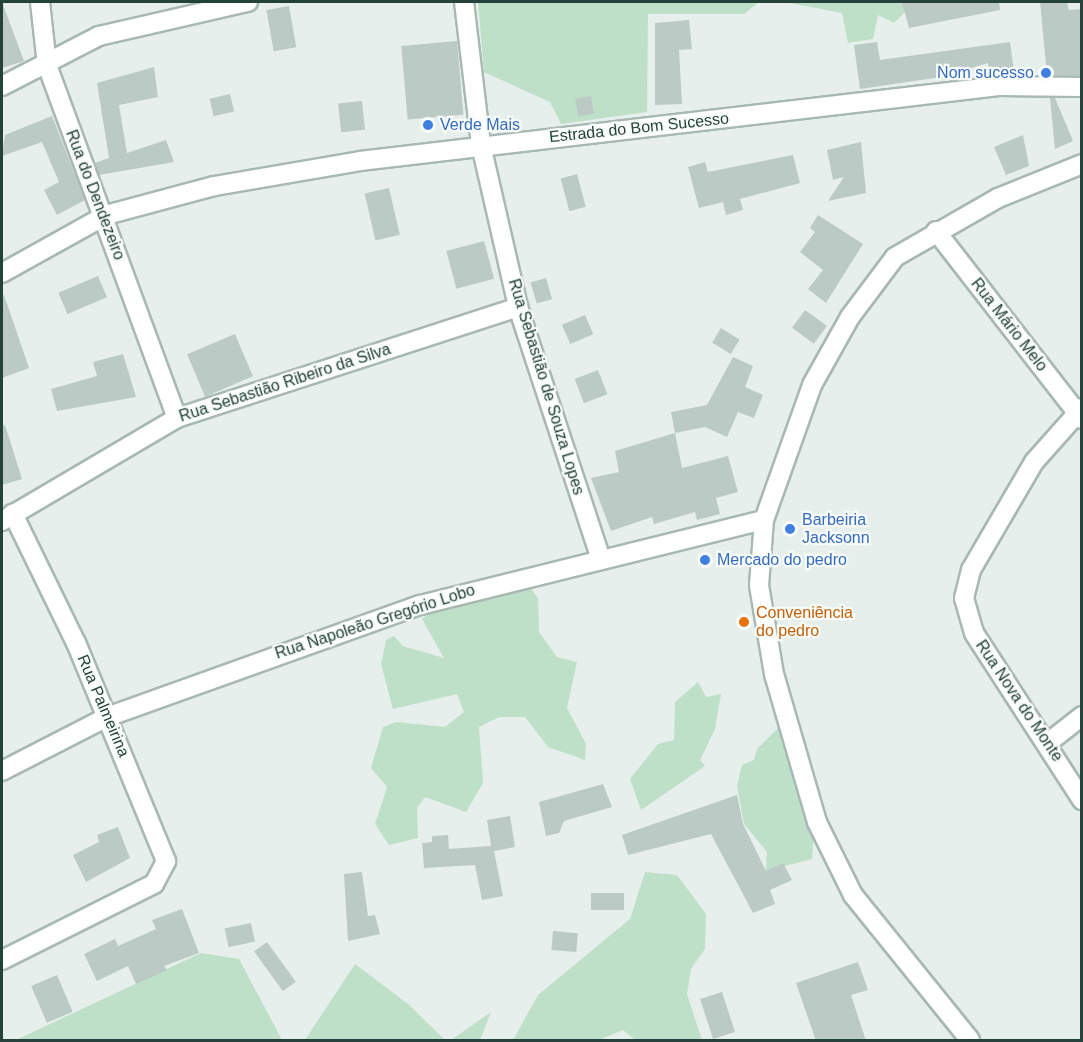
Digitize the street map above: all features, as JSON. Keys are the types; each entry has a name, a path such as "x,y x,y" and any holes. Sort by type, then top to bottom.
{"street":[{"name":"Rua do Dendezeiro","path":"40,2 47,65 106,215 144,338 177,418"},
{"path":"2,86 47,65 99,36 248,2"},
{"name":"Rua Sebastião de Souza Lopes","path":"464,2 481,145 518,307 600,558"},
{"name":"Estrada do Bom Sucesso","path":"2,273 106,215 214,186 481,145 999,86 1082,87"},
{"path":"970,1041 853,895 817,822 774,674 759,585 764,520 788,440 850,317 895,257 936,231 998,198 1082,164"},
{"name":"Rua Mário Melo","path":"936,231 1080,413"},
{"name":"Rua Sebastião Ribeiro da Silva","path":"7,518 177,418 518,307"},
{"name":"Rua Nova do Monte","path":"1080,413 1034,462 971,570 964,598 974,633 1048,742 1082,800"},
{"name":"Rua Palmeirina","path":"2,960 154,884 166,861 107,717 7,518"},
{"name":"Rua Napoleão Gregório Lobo","path":"2,771 107,717 420,605 600,558 764,520"},
{"path":"1048,742 1082,716"}],"green space":[{"path":"478,2 759,2 744,14 648,14 647,112 561,124 550,102 484,72"},
{"path":"784,2 915,2 894,23 878,15 873,39 848,43 842,13"},
{"path":"526,583 538,598 539,632 557,657 577,662 567,708 586,744 585,760 548,747 525,717 499,717 479,727 483,783 466,812 425,797 417,808 418,838 389,845 375,824 387,787 371,768 383,727 396,722 445,727 464,712 457,694 393,709 381,664 386,640 394,636 403,646 444,658 422,619 457,595 488,600"},
{"path":"698,682 706,697 721,694 715,729 700,760 705,766 641,810 630,779 658,744 674,740 675,702"},
{"path":"783,723 814,830 812,859 766,871 767,852 744,824 737,786 742,765 754,760 757,749"},
{"path":"645,872 677,875 706,914 705,949 691,969 687,994 702,1040 635,1040 623,1030 599,1040 513,1040 538,995 630,919"},
{"path":"201,953 239,959 282,1040 16,1040"},
{"path":"355,964 408,1004 445,1040 305,1040"},
{"path":"491,1012 480,1040 451,1040"}],"building":[{"path":"2,2 24,61 2,68"},
{"path":"902,2 999,2 1000,10 909,28"},
{"path":"1040,2 1067,2 1069,10 1082,9 1082,76 1047,75"},
{"path":"289,6 296,47 274,51 266,10"},
{"path":"689,20 692,49 679,50 682,104 655,105 655,23"},
{"path":"457,41 463,115 408,120 401,46"},
{"path":"877,42 880,60 1010,42 1014,72 990,75 988,63 941,77 860,89 854,45"},
{"path":"154,67 158,97 119,105 127,153 166,140 174,162 99,175 95,163 109,158 97,83"},
{"path":"230,94 234,112 214,116 210,99"},
{"path":"591,96 594,114 578,116 575,99"},
{"path":"1050,98 1055,98 1073,141 1055,149"},
{"path":"362,101 365,130 341,132 338,104"},
{"path":"52,116 85,200 57,215 44,190 59,182 42,142 2,156 5,135"},
{"path":"1023,135 1029,166 1006,175 994,147"},
{"path":"861,142 866,193 828,201 844,177 833,180 827,150"},
{"path":"793,155 800,183 740,199 743,210 726,215 723,202 699,208 688,167 705,162 708,172"},
{"path":"577,174 586,207 569,211 561,178"},
{"path":"389,188 400,235 375,240 365,194"},
{"path":"818,215 863,244 826,303 808,289 823,270 800,252 815,232 810,228"},
{"path":"484,241 494,279 456,289 446,251"},
{"path":"98,276 107,297 67,314 58,293"},
{"path":"546,278 552,299 537,304 531,282"},
{"path":"4,295 29,368 2,378 2,296"},
{"path":"805,310 827,326 814,344 792,328"},
{"path":"585,315 593,334 570,344 562,325"},
{"path":"721,328 740,340 731,354 712,342"},
{"path":"235,334 253,376 205,397 187,354"},
{"path":"123,354 136,397 57,411 51,389 97,376 93,362"},
{"path":"733,357 753,366 745,387 763,395 754,418 738,412 727,437 705,427 675,433 671,412 707,405"},
{"path":"598,370 607,394 584,403 575,379"},
{"path":"5,425 22,479 2,485 2,426"},
{"path":"675,433 682,468 728,456 738,492 716,498 720,514 697,520 695,512 654,524 652,517 611,531 591,478 619,472 615,451"},
{"path":"603,784 612,807 564,821 559,833 546,836 539,802"},
{"path":"737,795 743,824 766,871 783,863 792,880 770,890 775,904 753,913 711,834 628,855 622,835"},
{"path":"510,816 515,847 494,851 503,896 482,900 475,865 424,868 422,843 432,842 432,836 448,835 449,849 491,846 487,820"},
{"path":"118,827 130,858 86,882 73,855 99,842 97,835"},
{"path":"362,872 368,916 375,915 380,934 348,941 344,874"},
{"path":"591,893 624,893 624,910 591,910"},
{"path":"182,909 199,953 164,966 167,970 136,984 128,966 97,981 84,954 115,939 118,946 156,929 152,920"},
{"path":"251,923 255,942 229,947 225,929"},
{"path":"553,931 578,933 576,952 551,950"},
{"path":"267,942 296,982 283,991 254,951"},
{"path":"858,962 868,990 851,995 866,1041 816,1041 796,983"},
{"path":"57,975 73,1012 47,1023 31,986"},
{"path":"722,992 735,1032 713,1039 700,999"}],"place":[{"name":"Nom sucesso","path":"1046,73"},
{"name":"Verde Mais","path":"428,125"},
{"name":"Barbeiria Jacksonn","path":"790,529"},
{"name":"Mercado do pedro","path":"705,560"},
{"name":"Conveniência do pedro","path":"744,622"}]}
